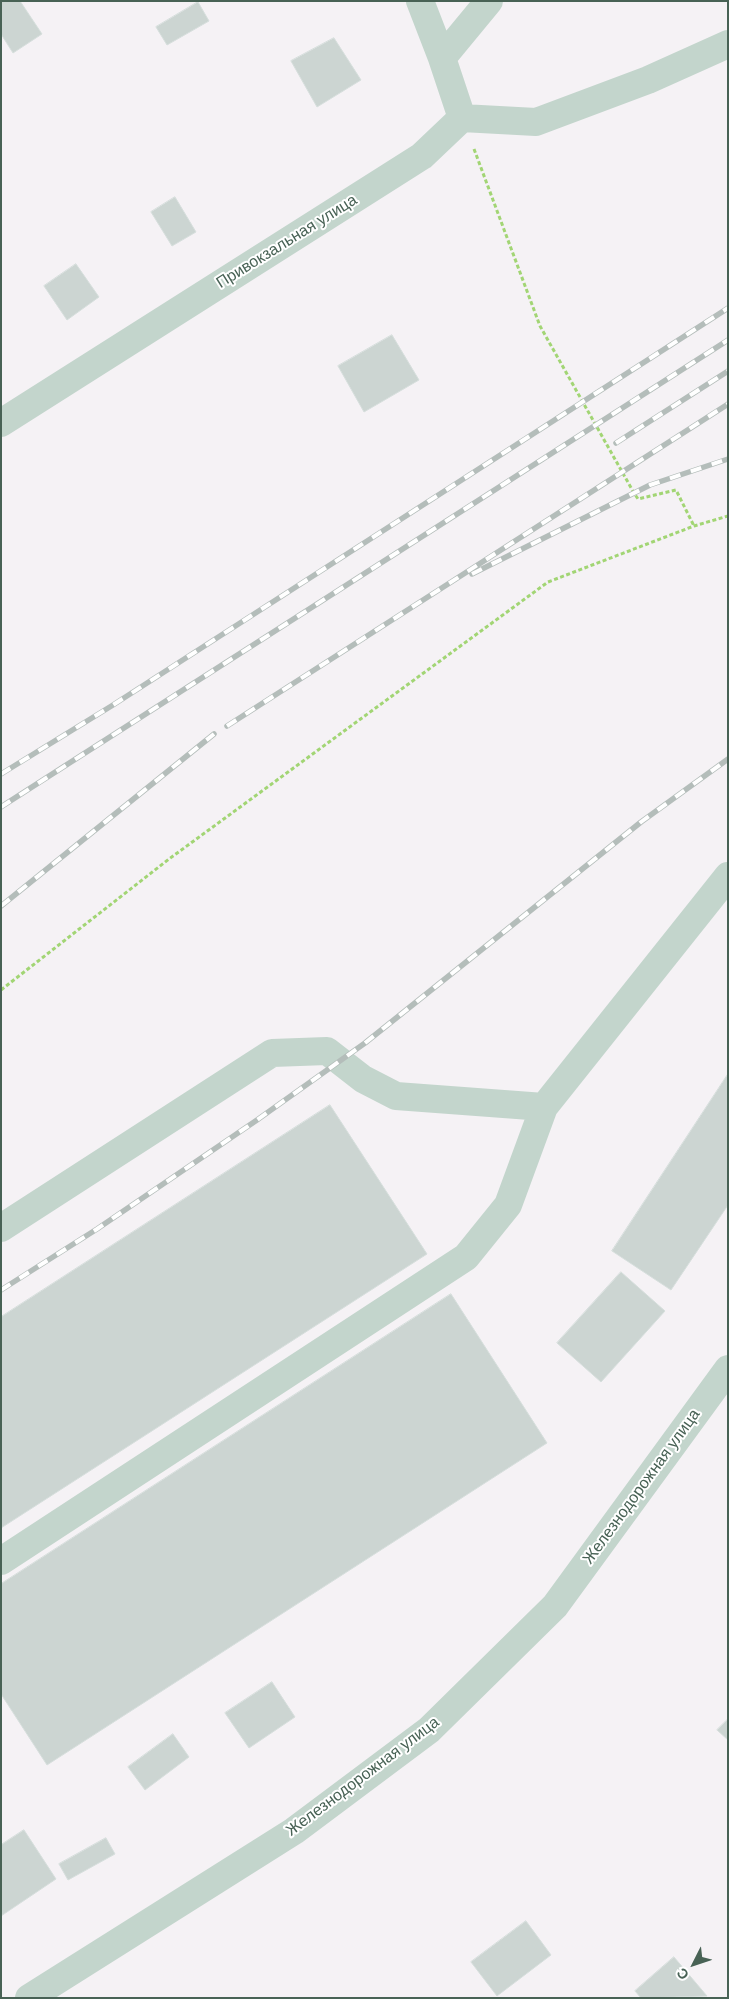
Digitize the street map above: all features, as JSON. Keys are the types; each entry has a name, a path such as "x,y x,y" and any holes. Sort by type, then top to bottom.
{"street":[{"path":"420,1 462,118 536,122 648,80 728,44"},
{"path":"442,58 489,1"},
{"name":"Привокзальная улица","path":"1,423 422,156 462,118"},
{"path":"1,1561 466,1257 508,1205 544,1107 728,876"},
{"path":"1,1228 272,1053 327,1051 363,1079 396,1096 544,1107"},
{"name":"Железнодорожная улица","path":"29,1998 294,1831 429,1730 555,1606 728,1370"}],"path":[{"path":"462,118 540,326 634,493 638,499 676,490 694,526"},
{"path":"1,990 169,859 548,582 694,526 728,516"}],"building":[{"path":"20,1 42,34 13,53 1,34 1,2"},
{"path":"198,2 209,21 167,45 156,27"},
{"path":"334,38 361,80 317,107 291,61"},
{"path":"175,197 196,232 172,246 151,212"},
{"path":"76,264 99,297 67,320 44,286"},
{"path":"392,335 419,380 364,412 338,366"},
{"path":"728,1074 728,1205 671,1290 612,1251"},
{"path":"330,1105 427,1254 1,1528 1,1317"},
{"path":"621,1272 665,1311 601,1382 557,1343"},
{"path":"451,1294 547,1443 47,1765 1,1694 1,1584"},
{"path":"272,1682 295,1717 249,1748 225,1713"},
{"path":"728,1719 728,1740 717,1730"},
{"path":"173,1734 189,1757 145,1790 128,1767"},
{"path":"24,1830 56,1879 1,1916 1,1845"},
{"path":"106,1838 115,1854 68,1880 59,1864"},
{"path":"526,1921 551,1955 497,1996 471,1962"},
{"path":"674,1957 707,1996 641,1998 635,1991"}],"railway":[{"path":"1,774 113,705 728,308"},
{"path":"1,807 728,340"},
{"path":"616,443 728,371"},
{"path":"227,726 728,404"},
{"path":"472,574 650,485 728,459"},
{"path":"1,906 214,734"},
{"path":"1,1290 97,1229 257,1120 365,1043 641,822 728,759"}]}
